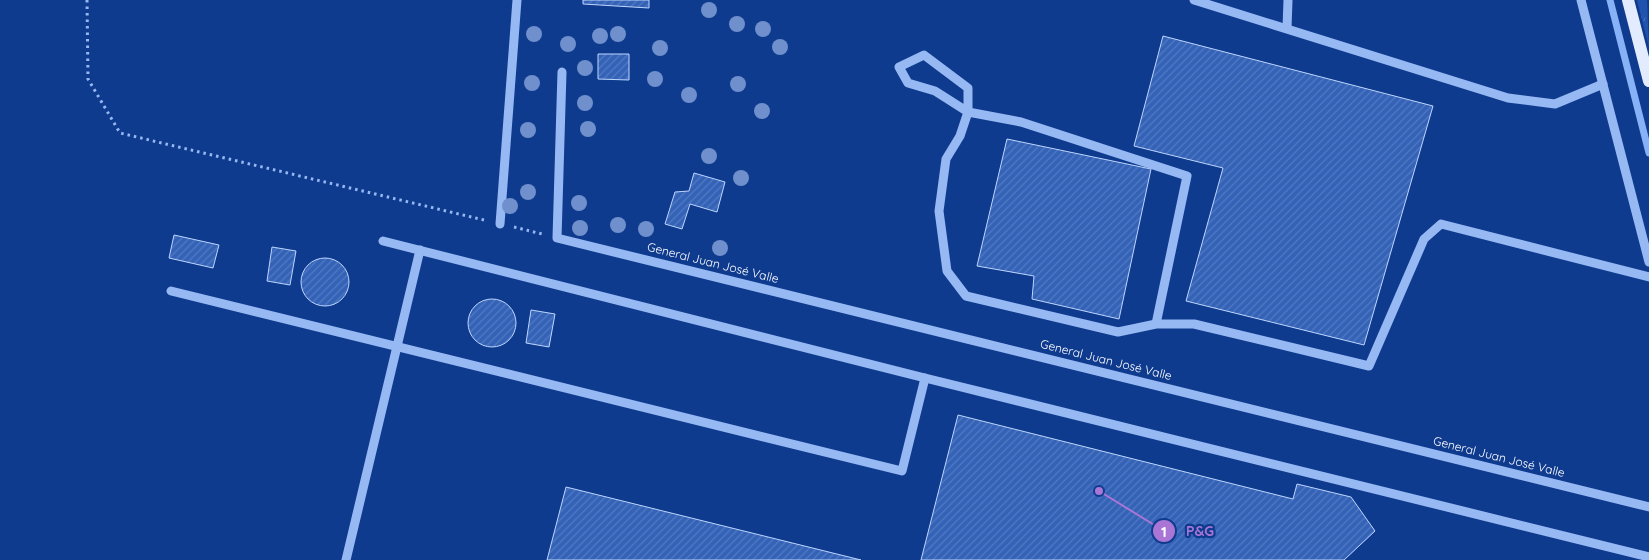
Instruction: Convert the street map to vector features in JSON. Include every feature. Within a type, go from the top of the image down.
[{"type":"main road","points":[[1628,0],[1649,81]]},
{"type":"street","points":[[500,224],[517,0]]},
{"type":"street","points":[[1194,0],[1508,98],[1555,104],[1603,84]]},
{"type":"street","points":[[1287,28],[1288,0]]},
{"type":"street","points":[[1582,0],[1649,262]]},
{"type":"street","points":[[1156,324],[1187,176],[1020,122],[968,112],[935,91],[908,83],[899,67],[924,55],[968,88],[968,112],[960,136],[946,159],[939,211],[947,271],[966,296],[1118,332],[1156,324],[1194,324],[1369,366],[1424,239],[1441,224],[1649,277]]},
{"type":"street","points":[[557,238],[562,72]]},
{"type":"street","name":"General Juan José Valle","points":[[557,238],[1649,507]]},
{"type":"street","points":[[383,241],[925,378],[1649,557]]},
{"type":"street","points":[[346,560],[420,250]]},
{"type":"street","points":[[171,291],[902,471],[925,378]]},
{"type":"path","points":[[87,0],[88,79],[120,133],[557,238]]},
{"type":"green space","points":[[1637,0],[1647,0],[1649,47]]},
{"type":"building","points":[[583,0],[649,0],[649,8],[583,4]]},
{"type":"building","points":[[1163,36],[1433,106],[1364,345],[1186,301],[1223,168],[1134,146]]},
{"type":"building","points":[[598,54],[629,54],[629,80],[598,79]]},
{"type":"building","points":[[1007,139],[1151,169],[1119,319],[1032,299],[1034,276],[977,266]]},
{"type":"building","points":[[694,173],[725,182],[717,212],[690,204],[682,229],[665,224],[675,192],[689,191]]},
{"type":"building","points":[[174,235],[219,245],[213,268],[169,258]]},
{"type":"building","points":[[272,247],[296,251],[290,285],[267,281]]},
{"type":"building","points":[[320,258],[330,258],[342,265],[349,277],[349,287],[342,299],[330,306],[320,306],[312,302],[305,295],[301,287],[301,277],[305,269],[312,262]]},
{"type":"building","points":[[487,299],[497,299],[509,306],[516,318],[516,328],[509,340],[497,347],[487,347],[479,343],[472,336],[468,328],[468,318],[472,310],[479,303]]},
{"type":"building","points":[[531,310],[555,314],[549,347],[526,343]]},
{"type":"building","points":[[958,415],[1293,499],[1297,484],[1351,497],[1375,531],[1344,560],[921,560]]},
{"type":"building","points":[[566,487],[861,560],[547,560]]},
{"type":"waterway","points":[[1610,0],[1649,153]]},
{"type":"place","name":"P&G","points":[[1099,491]]}]
